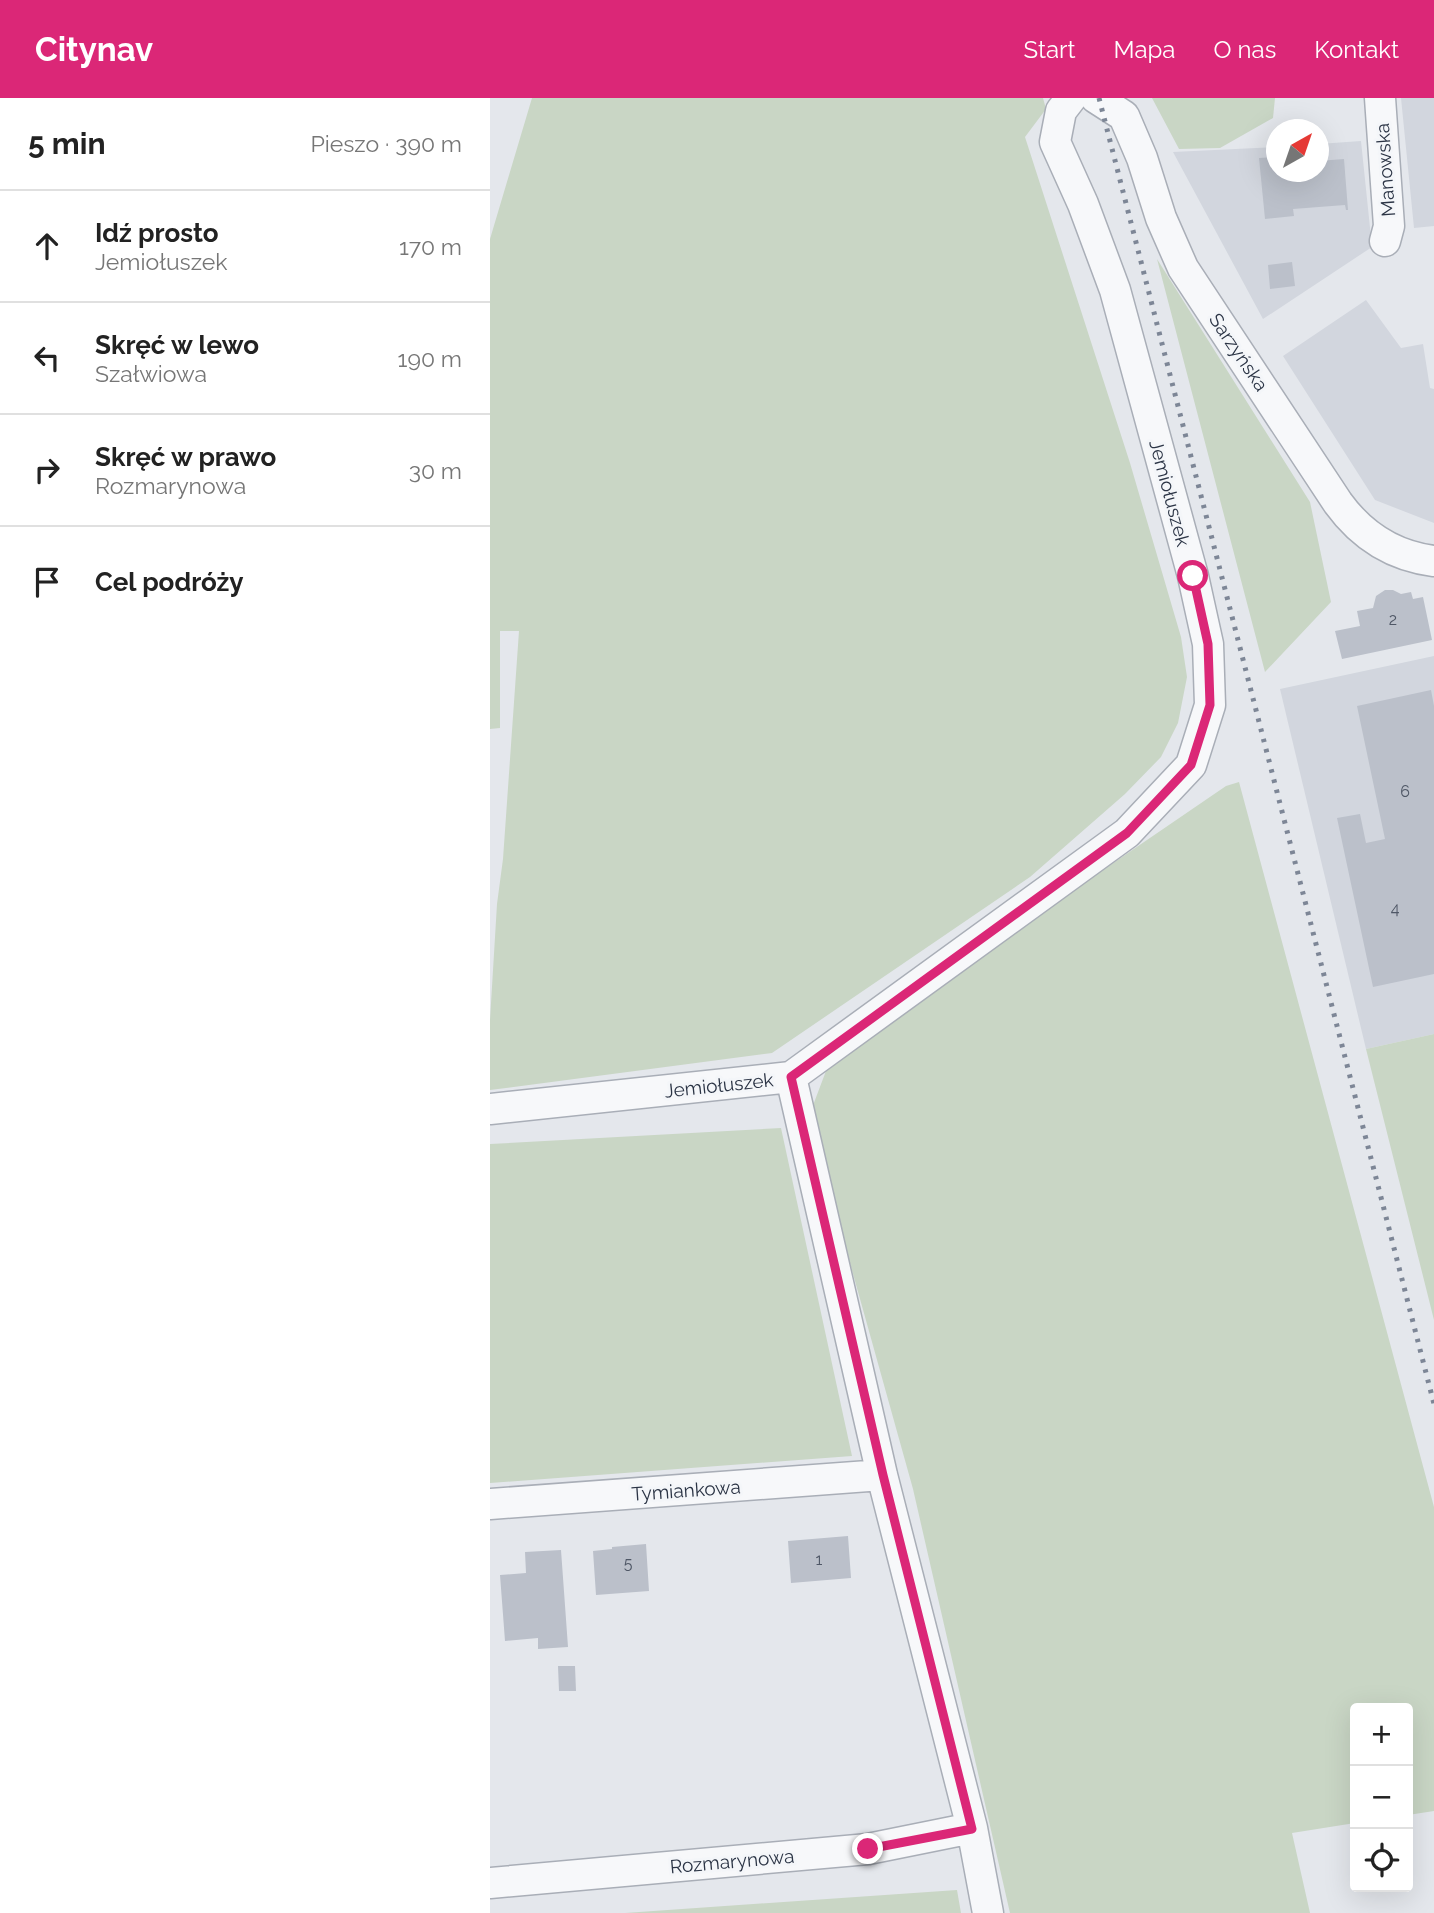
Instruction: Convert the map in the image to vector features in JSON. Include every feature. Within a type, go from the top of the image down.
[{"type":"street","name":"Jemiołuszek","points":[[490,1109],[791,1077],[1127,833],[1191,765],[1210,705],[1208,644],[1193,576],[1115,290],[1083,204],[1055,142],[1061,111],[1072,98]]},
{"type":"street","name":"Sarzyńska","points":[[1096,98],[1124,117],[1142,158],[1161,218],[1183,268],[1338,503],[1362,531],[1378,543],[1410,557],[1434,561]]},
{"type":"street","name":"Manowska","points":[[1380,98],[1389,226],[1385,242]]},
{"type":"street","points":[[791,1077],[883,1475],[972,1829],[988,1913]]},
{"type":"street","name":"Tymiankowa","points":[[490,1504],[883,1475]]},
{"type":"street","name":"Rozmarynowa","points":[[490,1883],[868,1849],[972,1829]]},
{"type":"shaded area","points":[[1401,98],[1434,98],[1434,226],[1414,228]]},
{"type":"shaded area","points":[[1361,141],[1372,247],[1263,319],[1173,152],[1266,147],[1266,182],[1329,182],[1329,143]]},
{"type":"shaded area","points":[[1366,300],[1401,348],[1423,344],[1430,388],[1434,389],[1434,523],[1375,500],[1283,356]]},
{"type":"shaded area","points":[[1434,656],[1434,1034],[1366,1049],[1280,689]]},
{"type":"green space","points":[[532,98],[1043,98],[1046,109],[1025,137],[1130,463],[1181,637],[1187,677],[1178,723],[1161,757],[1125,794],[1030,877],[772,1053],[490,1090],[490,1020],[497,904],[503,859],[519,631],[500,631],[500,728],[490,729],[490,239]]},
{"type":"green space","points":[[1152,98],[1275,98],[1273,118],[1266,119],[1266,122],[1220,148],[1179,149]]},
{"type":"green space","points":[[1157,259],[1310,502],[1331,602],[1265,672]]},
{"type":"green space","points":[[1239,782],[1434,1507],[1434,1811],[1413,1814],[1413,1703],[1350,1703],[1350,1824],[1292,1833],[1310,1913],[1010,1913],[913,1489],[809,1116],[832,1055],[1226,786]]},
{"type":"green space","points":[[1434,1034],[1434,1320],[1366,1049]]},
{"type":"green space","points":[[781,1128],[852,1456],[490,1483],[490,1144]]},
{"type":"green space","points":[[957,1890],[961,1913],[625,1913]]},
{"type":"building","points":[[1259,158],[1266,158],[1266,182],[1329,182],[1329,160],[1344,159],[1348,210],[1345,205],[1293,209],[1294,216],[1265,219]]},
{"type":"building","points":[[1292,262],[1295,286],[1270,289],[1268,265]]},
{"type":"building","points":[[1385,590],[1401,594],[1411,592],[1413,599],[1423,597],[1432,640],[1342,659],[1335,631],[1360,626],[1357,611],[1373,608],[1376,596]]},
{"type":"building","points":[[1431,690],[1434,706],[1434,974],[1373,987],[1337,818],[1360,814],[1366,843],[1385,839],[1357,706]]},
{"type":"building","points":[[848,1536],[851,1578],[791,1583],[788,1541]]},
{"type":"building","points":[[646,1544],[649,1591],[596,1595],[593,1551]]},
{"type":"building","points":[[561,1550],[568,1647],[538,1649],[538,1638],[505,1641],[500,1575],[526,1573],[525,1552]]},
{"type":"building","points":[[558,1666],[575,1666],[576,1691],[559,1691]]},
{"type":"railway","points":[[1099,98],[1434,1404]]},
{"type":"route","points":[[868,1849],[972,1829],[883,1475],[791,1077],[1127,833],[1191,765],[1210,705],[1208,644],[1193,576]]}]
